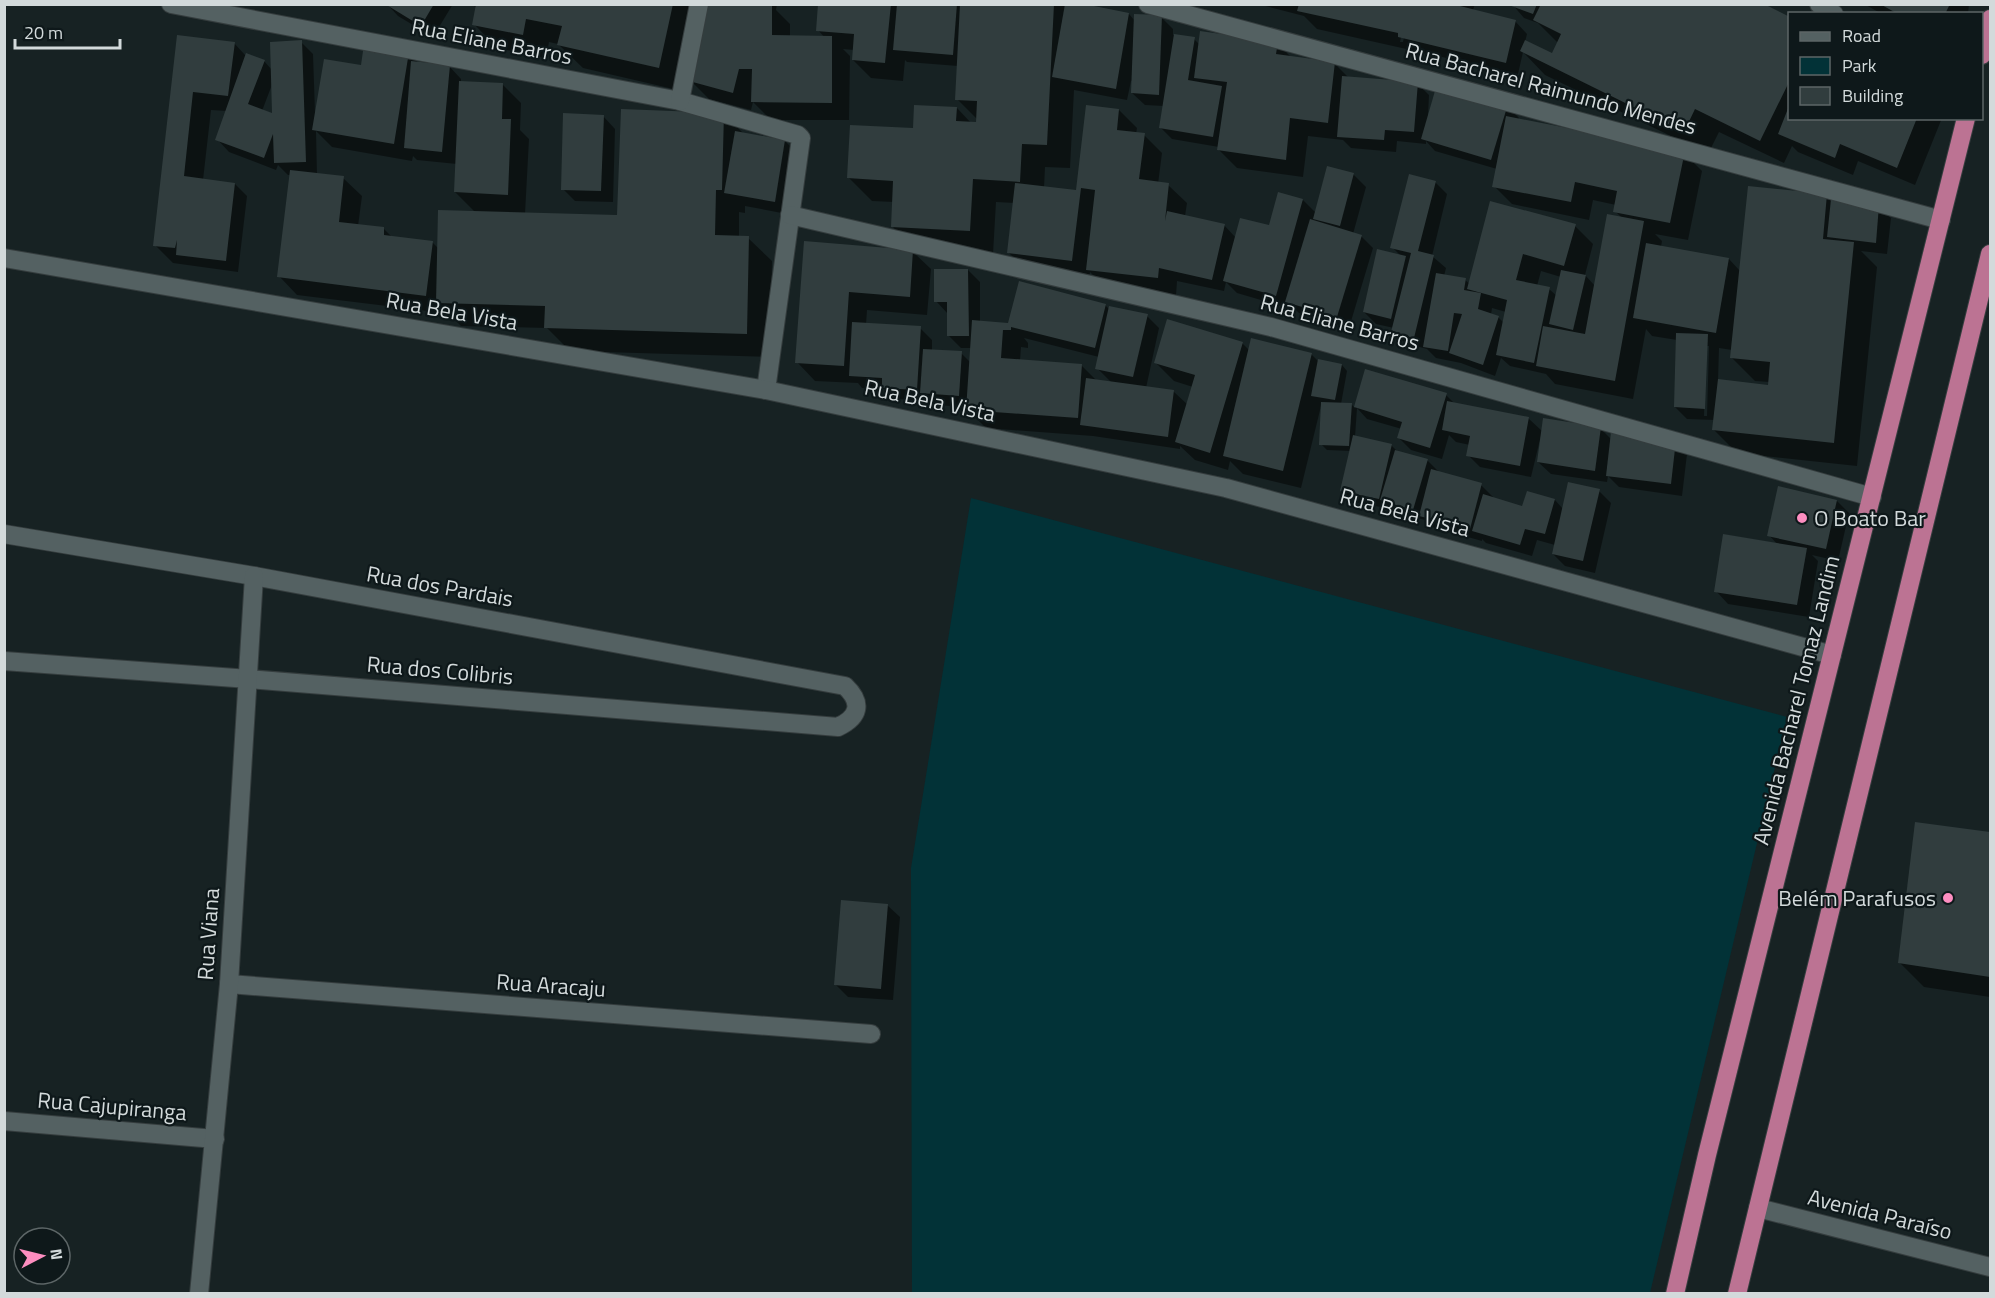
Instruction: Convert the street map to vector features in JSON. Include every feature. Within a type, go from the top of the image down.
[{"type":"highway","points":[[1983,50],[1990,19]]},
{"type":"highway","name":"Avenida Bacharel Tomaz Landim","points":[[1675,1293],[1707,1155],[1966,120]]},
{"type":"highway","points":[[1737,1293],[1990,254]]},
{"type":"street","name":"Rua Eliane Barros","points":[[171,4],[680,101],[798,135],[801,138],[790,215],[1271,327],[1872,497]]},
{"type":"street","points":[[680,101],[699,4]]},
{"type":"street","name":"Rua Bacharel Raimundo Mendes","points":[[1148,4],[1941,220]]},
{"type":"street","points":[[766,390],[790,215]]},
{"type":"street","name":"Rua Bela Vista","points":[[4,258],[766,390],[1226,488],[1832,655]]},
{"type":"street","name":"Rua dos Pardais","points":[[4,534],[254,576],[845,686],[854,693],[857,704]]},
{"type":"street","name":"Rua Viana","points":[[199,1293],[229,984],[254,576]]},
{"type":"street","name":"Rua dos Colibris","points":[[4,661],[838,727],[849,722],[856,712],[857,704]]},
{"type":"street","name":"Rua Aracaju","points":[[229,984],[871,1034]]},
{"type":"street","name":"Rua Cajupiranga","points":[[4,1121],[215,1139]]},
{"type":"street","name":"Avenida Paraíso","points":[[1758,1208],[1990,1267]]},
{"type":"green space","points":[[971,498],[1787,717],[1650,1293],[912,1293],[911,868]]},
{"type":"building","points":[[385,4],[434,4],[421,26]]},
{"type":"building","points":[[476,4],[673,4],[659,68],[557,45],[562,26],[526,19],[523,35],[472,25]]},
{"type":"building","points":[[708,4],[772,4],[772,35],[832,36],[832,103],[751,102],[752,69],[739,69],[733,93],[689,81]]},
{"type":"building","points":[[818,4],[891,4],[885,63],[852,60],[854,34],[816,31]]},
{"type":"building","points":[[897,4],[957,4],[953,55],[893,50]]},
{"type":"building","points":[[960,4],[1054,4],[1047,145],[1022,144],[1020,182],[973,179],[970,231],[891,227],[893,181],[847,178],[850,125],[913,128],[914,105],[957,107],[956,121],[976,122],[977,101],[955,100]]},
{"type":"building","points":[[1065,4],[1084,4],[1129,13],[1116,89],[1052,77]]},
{"type":"building","points":[[1299,4],[1452,4],[1516,20],[1506,63],[1398,37],[1398,33],[1297,11]]},
{"type":"building","points":[[1506,4],[1537,4],[1533,14]]},
{"type":"building","points":[[1541,4],[1764,4],[1788,16],[1788,84],[1760,141],[1695,109],[1684,132],[1520,51],[1525,40],[1552,53],[1561,34],[1533,20]]},
{"type":"building","points":[[1880,4],[1950,4],[1946,12],[1894,12]]},
{"type":"building","points":[[1134,14],[1162,15],[1159,95],[1131,93]]},
{"type":"building","points":[[1200,31],[1278,42],[1276,54],[1335,62],[1328,123],[1290,118],[1286,160],[1217,150],[1227,82],[1194,78]]},
{"type":"building","points":[[1174,34],[1195,37],[1188,80],[1222,86],[1213,137],[1159,128]]},
{"type":"building","points":[[177,35],[235,42],[228,96],[193,92],[184,176],[235,183],[226,261],[176,255],[177,240],[175,248],[153,246]]},
{"type":"building","points":[[302,40],[306,162],[274,163],[273,134],[264,158],[215,140],[246,53],[265,60],[248,104],[272,113],[270,42]]},
{"type":"building","points":[[364,44],[409,52],[394,144],[312,130],[324,59],[361,65]]},
{"type":"building","points":[[411,61],[450,65],[442,152],[404,148]]},
{"type":"building","points":[[1342,76],[1418,82],[1414,132],[1385,130],[1384,140],[1337,137]]},
{"type":"building","points":[[459,81],[503,83],[502,119],[511,119],[508,195],[454,192]]},
{"type":"building","points":[[1437,84],[1508,104],[1491,160],[1421,139]]},
{"type":"building","points":[[1086,105],[1119,109],[1117,130],[1145,133],[1139,179],[1169,183],[1165,221],[1167,211],[1225,224],[1212,280],[1159,268],[1158,278],[1086,270],[1095,190],[1081,188],[1072,261],[1007,253],[1015,183],[1076,190]]},
{"type":"building","points":[[621,109],[724,113],[722,190],[716,190],[715,235],[749,236],[747,334],[544,328],[545,306],[436,303],[438,210],[617,215]]},
{"type":"building","points":[[1788,109],[1788,120],[1916,120],[1897,168],[1840,144],[1835,158],[1778,134]]},
{"type":"building","points":[[563,113],[604,115],[601,191],[561,190]]},
{"type":"building","points":[[1506,116],[1685,151],[1670,223],[1613,212],[1617,191],[1575,182],[1571,202],[1492,187]]},
{"type":"building","points":[[735,131],[785,140],[775,202],[724,193]]},
{"type":"building","points":[[1327,166],[1354,173],[1340,226],[1313,219]]},
{"type":"building","points":[[290,170],[344,176],[339,222],[384,227],[384,235],[433,241],[426,296],[277,277]]},
{"type":"building","points":[[1409,174],[1436,181],[1418,251],[1434,255],[1414,338],[1391,332],[1411,253],[1390,248]]},
{"type":"building","points":[[1748,186],[1827,194],[1823,239],[1854,242],[1834,443],[1712,430],[1718,379],[1768,385],[1770,362],[1730,358]]},
{"type":"building","points":[[1278,192],[1303,199],[1276,296],[1223,281],[1240,218],[1269,225]]},
{"type":"building","points":[[1831,199],[1879,205],[1876,243],[1827,237]]},
{"type":"building","points":[[1490,201],[1576,224],[1564,266],[1523,254],[1516,280],[1550,287],[1534,363],[1496,355],[1507,300],[1467,289]]},
{"type":"building","points":[[1607,214],[1644,221],[1615,381],[1536,366],[1543,326],[1585,334]]},
{"type":"building","points":[[1310,219],[1362,235],[1337,317],[1285,302]]},
{"type":"building","points":[[804,241],[913,250],[910,297],[849,292],[844,366],[795,363]]},
{"type":"building","points":[[1646,243],[1729,258],[1716,333],[1633,318]]},
{"type":"building","points":[[1377,249],[1406,256],[1391,319],[1363,312]]},
{"type":"building","points":[[934,269],[968,269],[969,336],[947,336],[947,302],[934,302]]},
{"type":"building","points":[[1561,270],[1586,275],[1573,330],[1549,324]]},
{"type":"building","points":[[1436,273],[1466,278],[1464,290],[1481,293],[1478,309],[1499,316],[1483,365],[1449,353],[1462,314],[1454,313],[1448,351],[1423,347]]},
{"type":"building","points":[[1019,281],[1106,304],[1095,348],[1011,327],[1011,330],[1003,330],[1001,358],[1082,364],[1078,418],[966,410],[972,320],[1008,323]]},
{"type":"building","points":[[1109,306],[1148,314],[1133,377],[1095,369]]},
{"type":"building","points":[[1167,319],[1243,342],[1210,453],[1175,442],[1195,375],[1154,363]]},
{"type":"building","points":[[852,322],[921,326],[917,390],[882,388],[882,378],[849,376]]},
{"type":"building","points":[[1676,333],[1708,334],[1705,409],[1674,407]]},
{"type":"building","points":[[1251,338],[1312,353],[1283,471],[1223,456]]},
{"type":"building","points":[[923,349],[962,351],[959,396],[920,393]]},
{"type":"building","points":[[1318,359],[1342,364],[1335,400],[1311,396]]},
{"type":"building","points":[[1365,369],[1447,393],[1430,448],[1397,438],[1402,422],[1354,407]]},
{"type":"building","points":[[1086,378],[1174,390],[1168,437],[1080,425]]},
{"type":"building","points":[[1447,401],[1529,417],[1520,466],[1466,456],[1470,436],[1442,430]]},
{"type":"building","points":[[1321,402],[1352,403],[1349,446],[1319,445]]},
{"type":"building","points":[[1543,418],[1601,427],[1595,471],[1537,462]]},
{"type":"building","points":[[1611,432],[1676,440],[1671,484],[1606,476]]},
{"type":"building","points":[[1353,435],[1392,444],[1379,499],[1340,491]]},
{"type":"building","points":[[1395,450],[1428,459],[1413,510],[1380,500]]},
{"type":"building","points":[[1431,469],[1482,483],[1470,529],[1419,516]]},
{"type":"building","points":[[1568,482],[1600,489],[1583,561],[1552,554]]},
{"type":"building","name":"O Boato Bar","points":[[1778,486],[1837,500],[1826,549],[1767,536]]},
{"type":"building","points":[[1527,491],[1555,499],[1545,534],[1525,529],[1520,545],[1472,531],[1483,494],[1522,506]]},
{"type":"building","points":[[1723,534],[1807,548],[1797,605],[1714,592]]},
{"type":"building","name":"Belém Parafusos","points":[[1915,822],[1990,832],[1990,977],[1898,963]]},
{"type":"building","points":[[841,900],[888,904],[881,989],[834,985]]},
{"type":"place","name":"O Boato Bar","points":[[1802,518]]},
{"type":"place","name":"Belém Parafusos","points":[[1948,898]]}]
